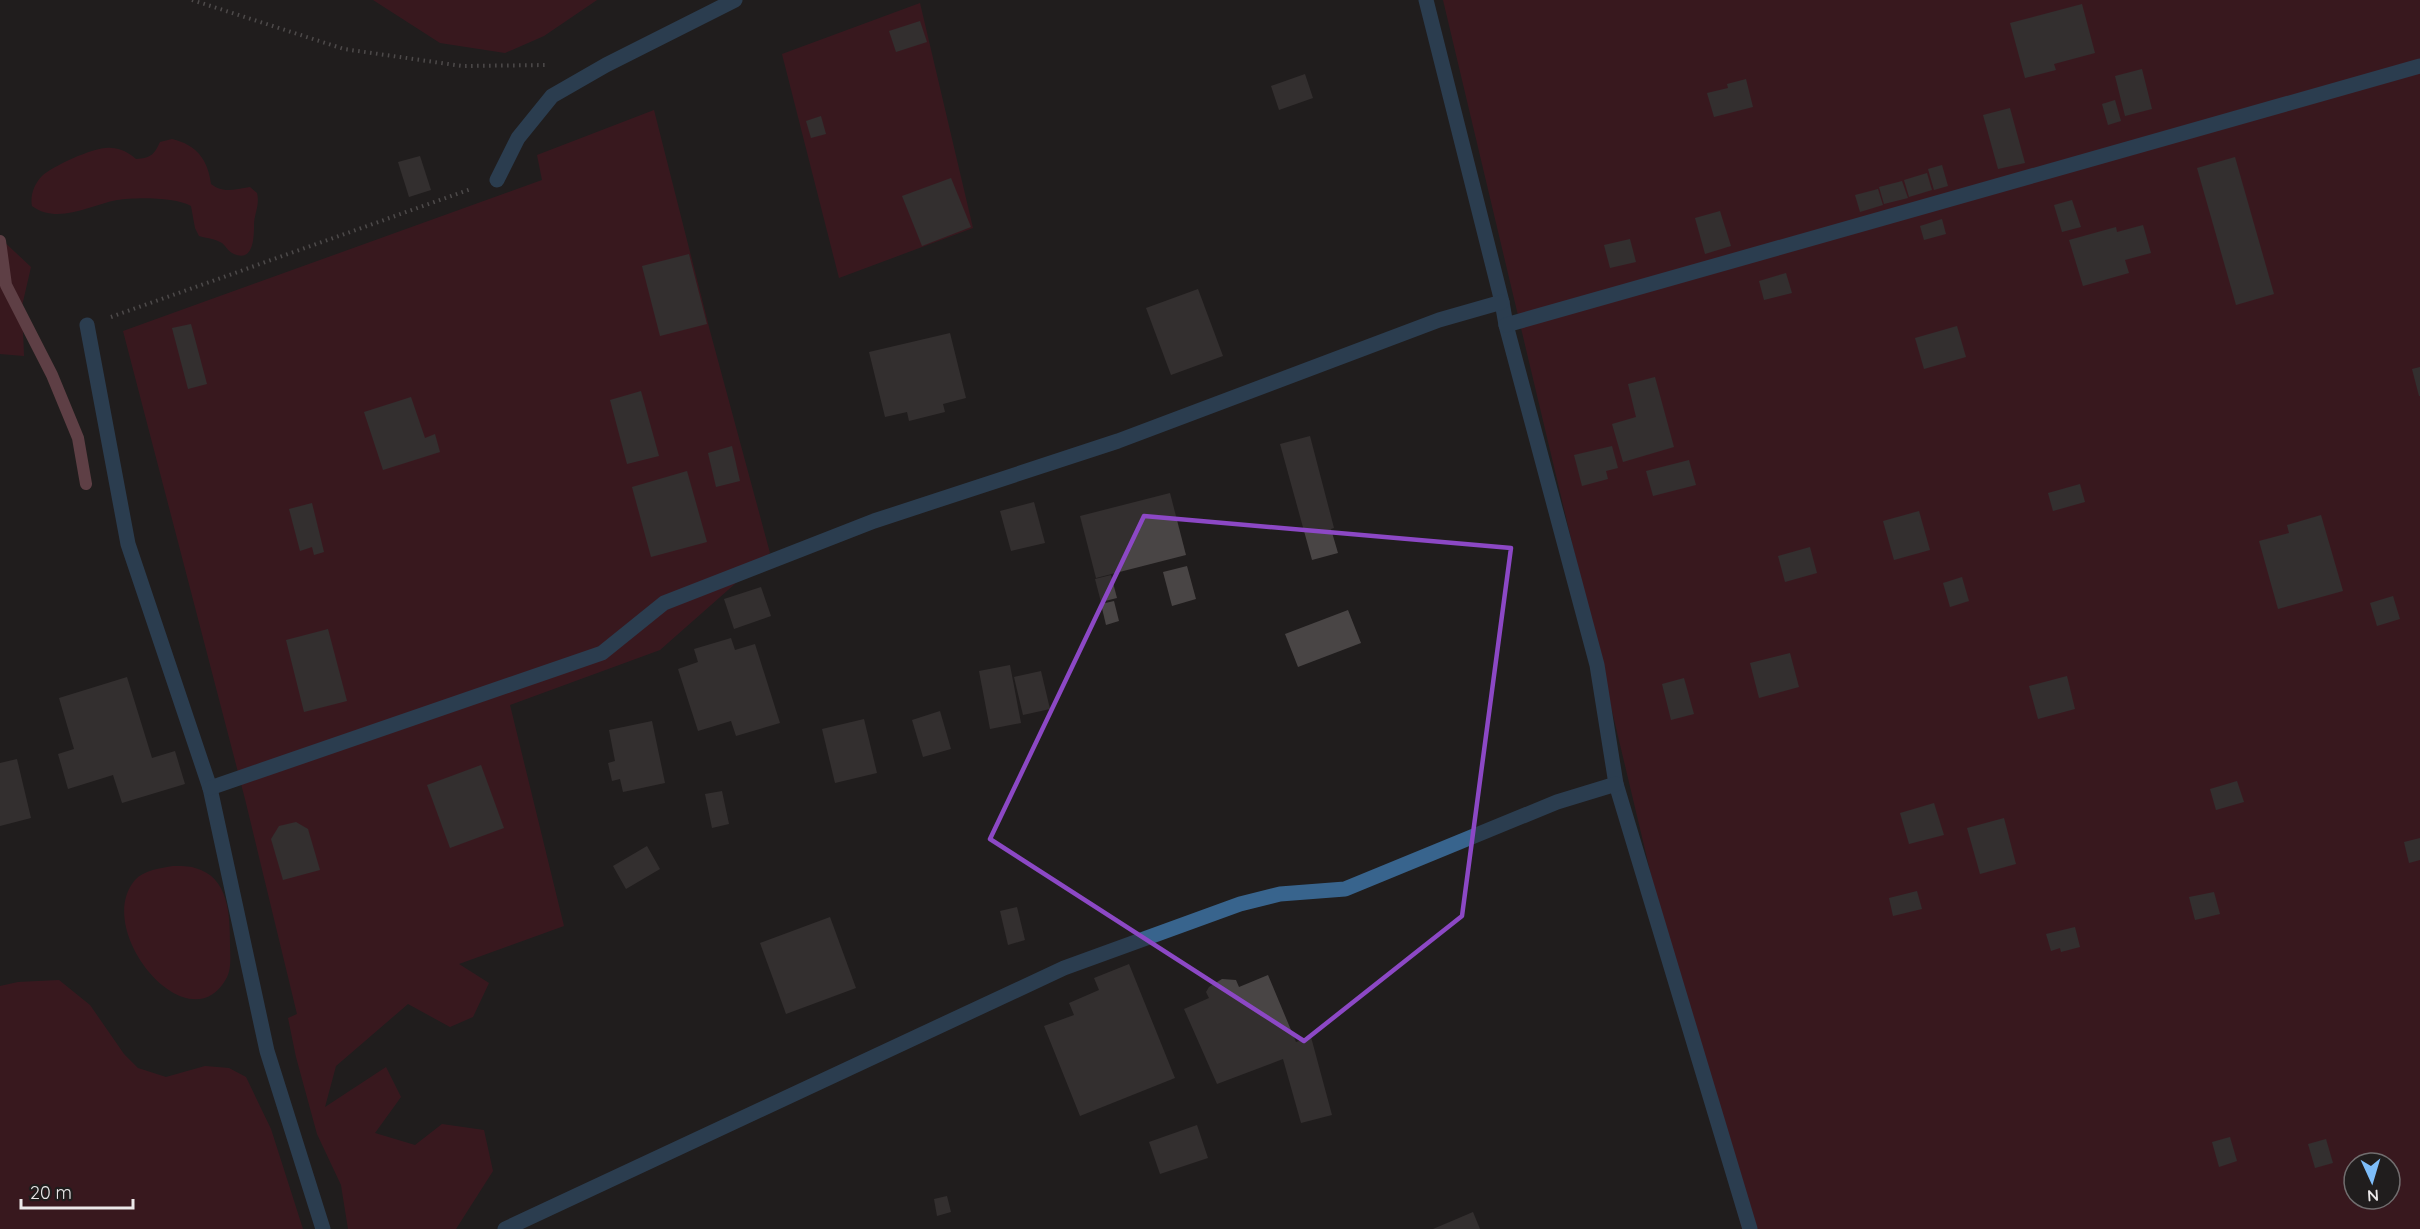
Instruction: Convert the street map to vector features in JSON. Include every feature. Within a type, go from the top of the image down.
[{"type":"lane","points":[[497,180],[518,138],[552,96],[606,65],[735,0]]},
{"type":"lane","points":[[1426,0],[1503,302],[1506,325],[1597,665],[1616,784],[1750,1229]]},
{"type":"lane","points":[[1506,325],[2420,66]]},
{"type":"lane","points":[[210,788],[602,653],[664,603],[874,521],[1118,441],[1439,320],[1503,302]]},
{"type":"lane","points":[[87,325],[128,544],[210,788],[267,1051],[323,1229]]},
{"type":"lane","points":[[505,1229],[1064,968],[1240,904],[1280,894],[1345,889],[1557,802],[1616,784]]},
{"type":"path","points":[[192,0],[345,49],[462,66],[550,65]]},
{"type":"path","points":[[87,325],[497,180]]},
{"type":"highlighted area","points":[[1144,516],[1511,548],[1462,916],[1304,1041],[990,839]]},
{"type":"shaded area","points":[[373,0],[597,0],[544,36],[505,53],[440,43]]},
{"type":"shaded area","points":[[1443,0],[2420,0],[2420,1229],[1742,1229],[1681,1001]]},
{"type":"shaded area","points":[[920,3],[973,228],[839,278],[782,54]]},
{"type":"shaded area","points":[[654,110],[710,331],[770,553],[660,650],[510,705],[564,926],[459,964],[489,983],[473,1017],[450,1027],[408,1004],[336,1066],[325,1107],[386,1067],[401,1097],[375,1133],[415,1145],[442,1124],[484,1130],[493,1171],[456,1229],[348,1229],[341,1185],[317,1134],[296,1057],[288,1018],[297,1014],[245,799],[123,331],[542,180],[537,155]]},
{"type":"shaded area","points":[[172,139],[188,145],[200,155],[207,168],[211,184],[220,189],[230,190],[250,187],[257,193],[254,237],[248,253],[239,256],[229,251],[220,242],[199,236],[195,228],[191,206],[176,201],[155,198],[125,199],[63,214],[52,214],[32,206],[32,194],[39,179],[65,162],[104,148],[121,150],[136,159],[145,158],[154,153],[160,142]]},
{"type":"shaded area","points":[[0,238],[31,267],[22,306],[24,356],[0,354]]},
{"type":"shaded area","points":[[173,866],[193,867],[206,873],[215,880],[225,898],[229,921],[230,966],[226,979],[209,996],[190,999],[169,990],[150,973],[135,951],[126,926],[125,901],[135,880],[148,872]]},
{"type":"shaded area","points":[[59,980],[90,1005],[124,1054],[138,1068],[166,1077],[205,1066],[229,1068],[246,1077],[271,1129],[303,1229],[0,1229],[0,986],[18,982]]},
{"type":"building","points":[[2082,4],[2095,53],[2054,64],[2056,70],[2025,78],[2010,23]]},
{"type":"building","points":[[920,21],[927,42],[896,52],[889,31]]},
{"type":"building","points":[[2142,69],[2152,109],[2125,116],[2115,76]]},
{"type":"building","points":[[1305,74],[1313,98],[1279,110],[1271,86]]},
{"type":"building","points":[[1746,79],[1753,107],[1714,117],[1707,93],[1728,88],[1727,84]]},
{"type":"building","points":[[2115,100],[2121,121],[2108,125],[2102,104]]},
{"type":"building","points":[[2010,108],[2025,163],[1998,169],[1983,115]]},
{"type":"building","points":[[821,116],[826,134],[811,138],[806,121]]},
{"type":"building","points":[[420,156],[431,190],[409,197],[398,162]]},
{"type":"building","points":[[2235,157],[2274,294],[2236,305],[2197,168]]},
{"type":"building","points":[[1942,165],[1948,186],[1934,190],[1928,169]]},
{"type":"building","points":[[1927,173],[1932,190],[1909,197],[1904,180]]},
{"type":"building","points":[[951,178],[971,227],[922,246],[902,196]]},
{"type":"building","points":[[1902,181],[1908,198],[1884,204],[1879,187]]},
{"type":"building","points":[[1878,189],[1883,205],[1860,212],[1855,195]]},
{"type":"building","points":[[2072,200],[2081,227],[2062,232],[2054,205]]},
{"type":"building","points":[[1720,211],[1731,246],[1705,254],[1695,218]]},
{"type":"building","points":[[1942,219],[1946,234],[1924,240],[1920,226]]},
{"type":"building","points":[[2143,225],[2151,253],[2125,260],[2129,273],[2083,286],[2069,240],[2116,227],[2117,232]]},
{"type":"building","points":[[1630,239],[1636,262],[1610,268],[1604,245]]},
{"type":"building","points":[[689,254],[707,324],[660,336],[642,266]]},
{"type":"building","points":[[1786,273],[1792,293],[1764,300],[1759,281]]},
{"type":"building","points":[[1198,289],[1223,356],[1171,375],[1146,308]]},
{"type":"building","points":[[191,324],[207,384],[188,389],[172,328]]},
{"type":"building","points":[[1957,326],[1966,357],[1924,369],[1915,338]]},
{"type":"building","points":[[950,333],[966,398],[943,404],[945,412],[909,421],[907,412],[885,417],[869,352]]},
{"type":"building","points":[[2420,367],[2420,396],[2419,396],[2412,369]]},
{"type":"building","points":[[1655,377],[1674,447],[1623,462],[1612,424],[1636,417],[1628,384]]},
{"type":"building","points":[[641,391],[659,456],[627,464],[610,400]]},
{"type":"building","points":[[411,397],[425,438],[435,434],[440,452],[383,470],[364,412]]},
{"type":"building","points":[[1310,436],[1334,528],[1331,529],[1338,553],[1312,560],[1280,444]]},
{"type":"building","points":[[732,446],[740,481],[716,487],[708,453]]},
{"type":"building","points":[[1612,446],[1618,468],[1606,471],[1608,479],[1582,486],[1574,455]]},
{"type":"building","points":[[1689,460],[1696,485],[1653,496],[1646,471]]},
{"type":"building","points":[[687,471],[707,542],[651,557],[632,487]]},
{"type":"building","points":[[2080,484],[2085,502],[2053,511],[2048,493]]},
{"type":"building","points":[[1170,493],[1186,555],[1096,578],[1080,516]]},
{"type":"building","points":[[1034,502],[1045,543],[1011,551],[1000,511]]},
{"type":"building","points":[[312,503],[324,552],[314,555],[312,547],[300,551],[289,509]]},
{"type":"building","points":[[1919,511],[1930,550],[1894,560],[1883,521]]},
{"type":"building","points":[[2321,515],[2343,591],[2278,609],[2259,541],[2289,533],[2287,525]]},
{"type":"building","points":[[1810,547],[1817,573],[1785,582],[1778,556]]},
{"type":"building","points":[[1187,566],[1196,599],[1172,606],[1163,572]]},
{"type":"building","points":[[1111,575],[1117,598],[1101,602],[1095,579]]},
{"type":"building","points":[[1962,577],[1969,601],[1950,607],[1943,583]]},
{"type":"building","points":[[761,587],[771,616],[734,629],[724,599]]},
{"type":"building","points":[[2393,596],[2400,619],[2377,626],[2370,603]]},
{"type":"building","points":[[1114,601],[1119,621],[1106,625],[1101,604]]},
{"type":"building","points":[[1348,610],[1361,643],[1298,667],[1285,634]]},
{"type":"building","points":[[328,629],[347,701],[304,712],[286,640]]},
{"type":"building","points":[[731,638],[735,650],[755,644],[780,723],[736,736],[731,721],[698,731],[678,669],[698,662],[694,649]]},
{"type":"building","points":[[1790,653],[1799,687],[1759,698],[1750,663]]},
{"type":"building","points":[[1010,665],[1021,723],[990,729],[979,671]]},
{"type":"building","points":[[1041,671],[1050,709],[1023,715],[1014,677]]},
{"type":"building","points":[[2067,676],[2075,709],[2038,719],[2029,686]]},
{"type":"building","points":[[127,677],[152,758],[175,751],[185,784],[122,803],[113,775],[68,789],[58,754],[74,749],[59,698]]},
{"type":"building","points":[[1684,678],[1694,714],[1671,720],[1662,684]]},
{"type":"building","points":[[940,711],[951,749],[923,757],[912,720]]},
{"type":"building","points":[[864,719],[877,773],[835,783],[822,729]]},
{"type":"building","points":[[652,721],[665,783],[623,792],[620,779],[612,781],[608,763],[615,761],[609,730]]},
{"type":"building","points":[[17,759],[31,818],[0,826],[0,763]]},
{"type":"building","points":[[481,765],[504,828],[450,848],[427,785]]},
{"type":"building","points":[[2237,781],[2244,802],[2216,810],[2210,789]]},
{"type":"building","points":[[722,791],[729,824],[712,828],[705,794]]},
{"type":"building","points":[[1934,803],[1944,835],[1909,844],[1900,813]]},
{"type":"building","points":[[2004,818],[2016,864],[1980,874],[1967,828]]},
{"type":"building","points":[[296,822],[308,829],[320,870],[283,880],[271,839],[279,826]]},
{"type":"building","points":[[2420,838],[2420,860],[2409,863],[2404,842]]},
{"type":"building","points":[[647,846],[660,869],[626,889],[613,866]]},
{"type":"building","points":[[1917,891],[1922,909],[1893,916],[1889,898]]},
{"type":"building","points":[[2214,892],[2220,914],[2195,920],[2189,897]]},
{"type":"building","points":[[1017,907],[1025,940],[1008,945],[1000,911]]},
{"type":"building","points":[[830,917],[856,988],[786,1014],[760,943]]},
{"type":"building","points":[[2075,927],[2080,947],[2061,952],[2060,948],[2051,951],[2046,934]]},
{"type":"building","points":[[1129,964],[1175,1078],[1080,1116],[1044,1026],[1074,1015],[1069,1003],[1099,990],[1094,978]]},
{"type":"building","points":[[1268,975],[1296,1042],[1311,1037],[1332,1115],[1301,1123],[1283,1059],[1217,1084],[1184,1009],[1209,998],[1206,992],[1209,987],[1222,979],[1236,980],[1239,987]]},
{"type":"building","points":[[1197,1125],[1208,1158],[1160,1174],[1149,1142]]},
{"type":"building","points":[[2230,1137],[2237,1161],[2219,1167],[2212,1142]]},
{"type":"building","points":[[2326,1139],[2333,1163],[2315,1168],[2308,1144]]},
{"type":"building","points":[[947,1196],[951,1212],[937,1216],[934,1199]]},
{"type":"building","points":[[1473,1212],[1480,1229],[1433,1229]]},
{"type":"waterway","points":[[0,241],[6,285],[52,375],[78,438],[86,484]]}]
